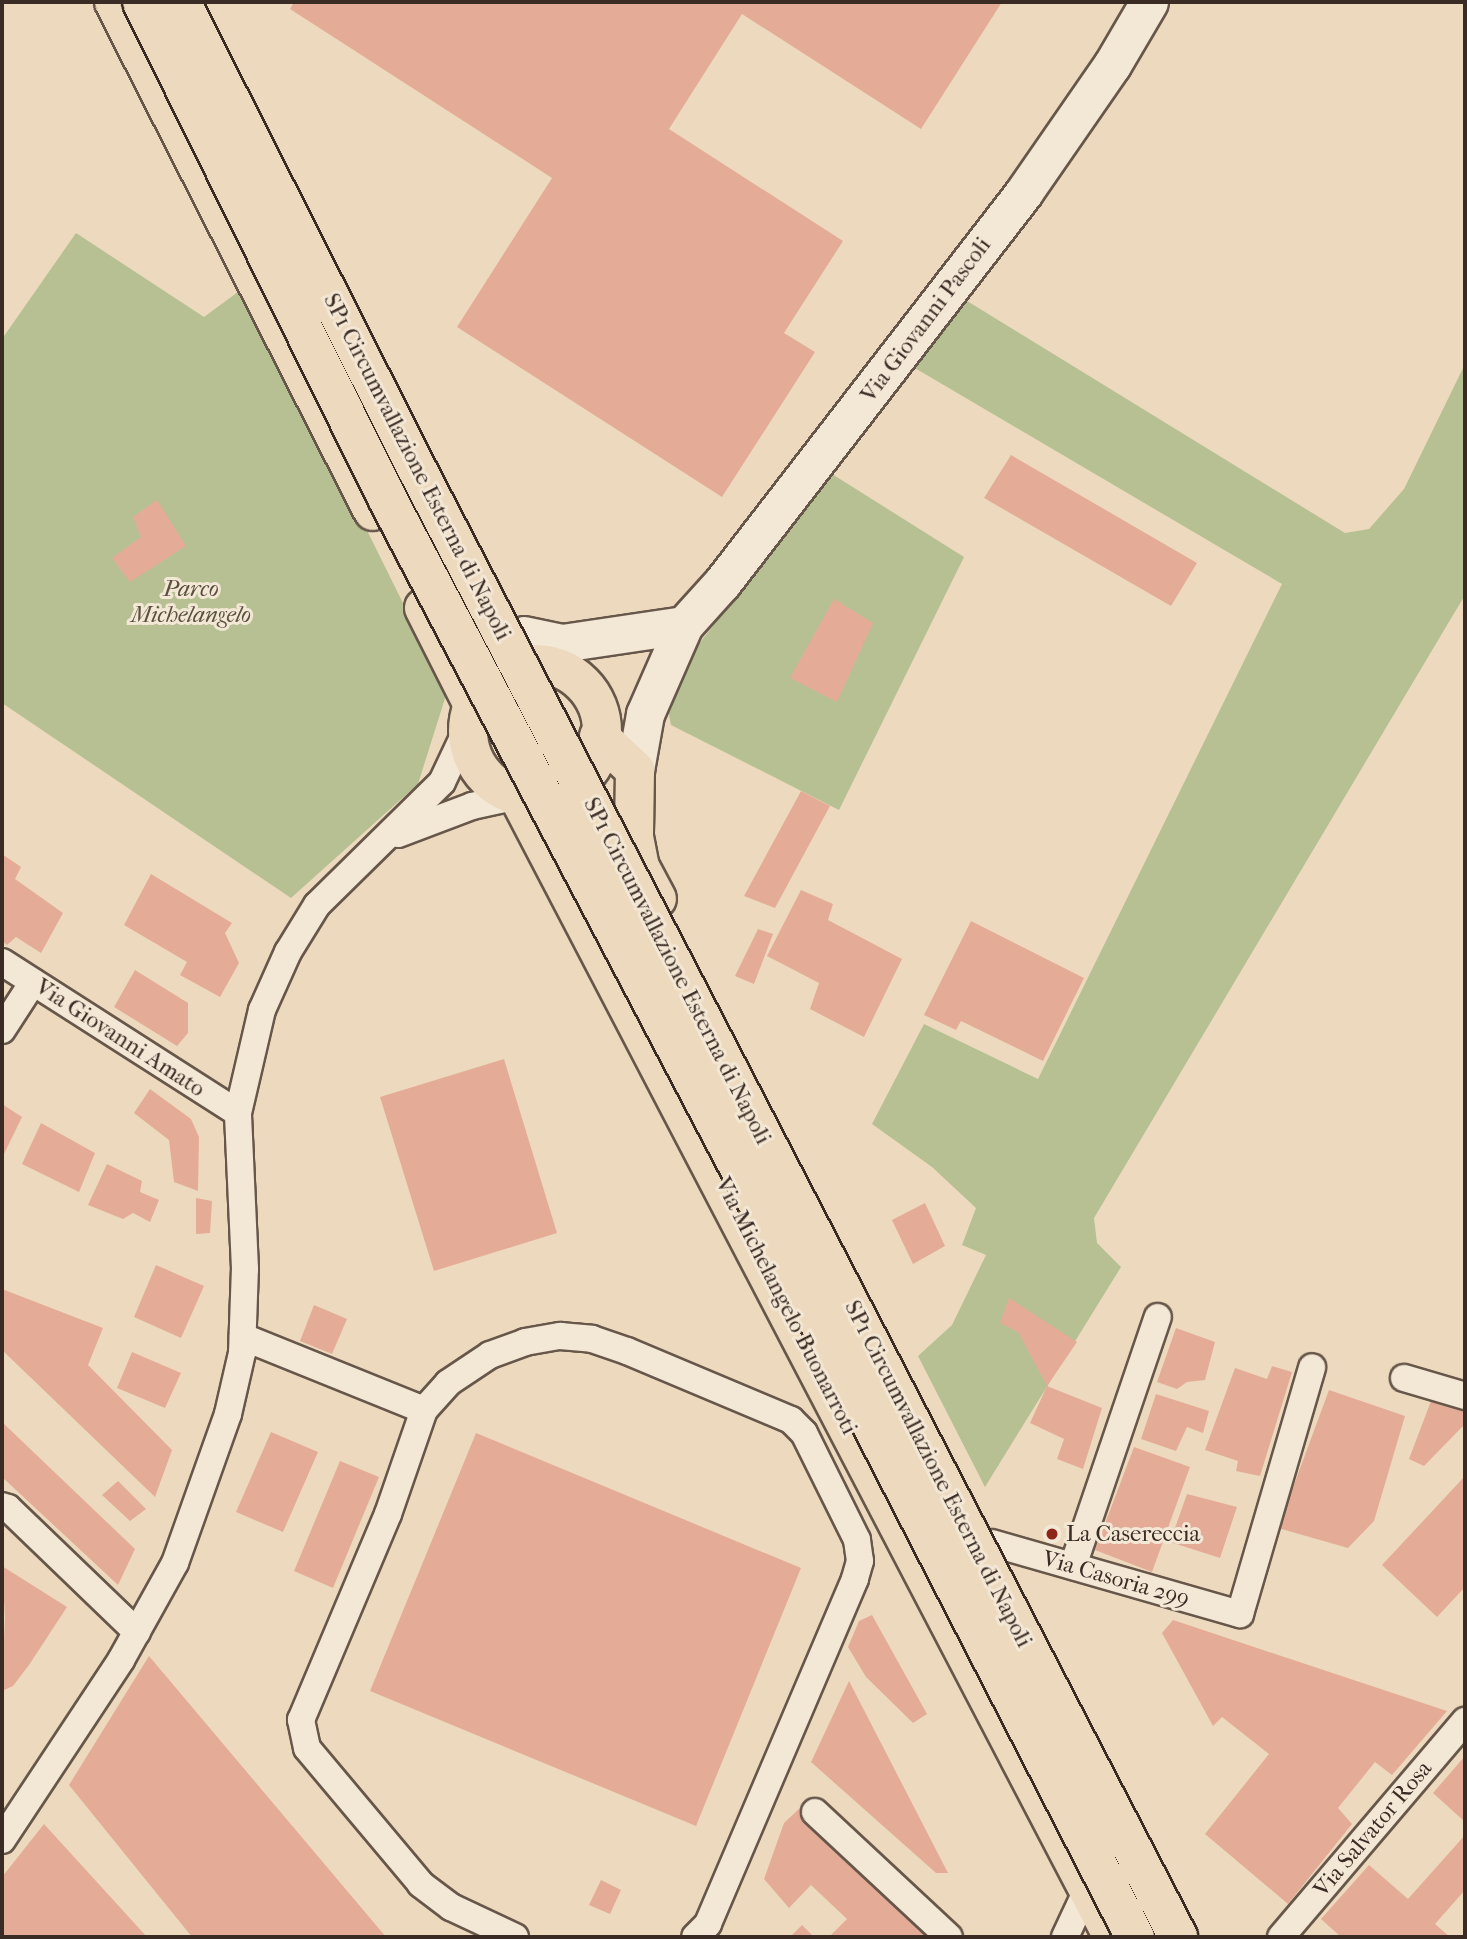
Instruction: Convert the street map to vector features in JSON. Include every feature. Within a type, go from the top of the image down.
[{"type":"main road","points":[[114,2],[471,716],[471,750],[481,771],[497,787],[518,796],[541,798],[564,792],[583,779],[596,760],[601,718],[595,700],[569,672],[538,655],[197,2]]},
{"type":"main road","name":"SP1 Circumvallazione Esterna di Napoli","points":[[142,2],[388,500],[756,1200],[1136,1937]]},
{"type":"main road","name":"SP1 Circumvallazione Esterna di Napoli","points":[[181,2],[426,488],[1178,1937]]},
{"type":"main road","points":[[471,716],[497,676],[538,655]]},
{"type":"main road","points":[[599,736],[635,770],[634,837],[640,866],[1198,1937]]},
{"type":"main road","name":"Via Michelangelo Buonarroti","points":[[518,796],[1113,1937]]},
{"type":"street","name":"Via Giovanni Pascoli","points":[[635,770],[645,714],[684,625],[773,519],[1024,192],[1112,65],[1149,2]]},
{"type":"street","points":[[538,655],[547,643],[592,640],[684,625]]},
{"type":"street","points":[[599,736],[645,714]]},
{"type":"street","points":[[2,1840],[25,1811],[137,1632],[175,1563],[228,1414],[243,1338],[245,1269],[239,1113],[261,1010],[288,951],[317,905],[390,837],[442,782],[471,716]]},
{"type":"street","points":[[390,837],[472,806],[518,796]]},
{"type":"street","name":"Via Giovanni Amato","points":[[2,962],[239,1113]]},
{"type":"street","points":[[2,1030],[33,982]]},
{"type":"street","points":[[1073,1566],[1158,1317]]},
{"type":"street","points":[[515,1937],[451,1907],[421,1884],[319,1764],[301,1731],[301,1720],[388,1514],[424,1410],[448,1383],[490,1355],[559,1336],[592,1339],[626,1351],[791,1420],[804,1433],[858,1540],[860,1561],[708,1924],[695,1937]]},
{"type":"street","points":[[243,1338],[424,1410]]},
{"type":"street","name":"Via Casoria 299","points":[[992,1544],[1240,1614],[1312,1367]]},
{"type":"street","points":[[1404,1378],[1465,1396]]},
{"type":"street","points":[[2,1506],[8,1508],[137,1632]]},
{"type":"street","name":"Via Salvator Rosa","points":[[1281,1937],[1465,1721]]},
{"type":"street","points":[[815,1812],[949,1937]]},
{"type":"street","points":[[1065,1937],[1088,1888]]},
{"type":"green space","name":"Parco Michelangelo","points":[[76,233],[204,317],[246,286],[447,692],[418,784],[291,898],[2,703],[2,339]]},
{"type":"green space","points":[[959,296],[1345,533],[1369,529],[1404,489],[1465,364],[1465,595],[1094,1218],[1097,1243],[1121,1267],[985,1487],[918,1356],[952,1325],[986,1255],[962,1245],[976,1208],[932,1167],[872,1124],[924,1024],[1038,1079],[1282,584],[908,364]]},
{"type":"green space","points":[[832,474],[964,557],[839,810],[671,725],[667,705],[687,659]]},
{"type":"building","points":[[294,2],[1002,2],[921,129],[742,14],[669,129],[843,241],[784,333],[815,352],[722,497],[457,327],[552,178],[290,9]]},
{"type":"building","points":[[1011,455],[1197,563],[1171,606],[984,498]]},
{"type":"building","points":[[157,500],[186,546],[130,582],[112,558],[141,537],[133,517]]},
{"type":"building","points":[[834,599],[873,623],[837,702],[790,678]]},
{"type":"building","points":[[801,791],[830,806],[775,908],[744,896]]},
{"type":"building","points":[[2,854],[21,867],[15,879],[63,913],[41,953],[16,937],[7,945],[2,941]]},
{"type":"building","points":[[151,874],[232,923],[225,933],[239,963],[220,997],[180,975],[187,962],[124,925]]},
{"type":"building","points":[[801,890],[833,904],[828,920],[902,959],[864,1037],[810,1009],[819,983],[767,956]]},
{"type":"building","points":[[971,921],[1084,978],[1043,1061],[961,1021],[956,1030],[924,1015]]},
{"type":"building","points":[[758,929],[773,934],[754,984],[735,976]]},
{"type":"building","points":[[135,970],[188,1003],[188,1033],[177,1046],[114,1007]]},
{"type":"building","points":[[504,1059],[557,1233],[434,1271],[380,1097]]},
{"type":"building","points":[[150,1089],[191,1119],[199,1137],[198,1191],[174,1182],[169,1140],[134,1113]]},
{"type":"building","points":[[2,1104],[22,1117],[4,1154],[2,1152]]},
{"type":"building","points":[[41,1123],[95,1153],[79,1192],[22,1164]]},
{"type":"building","points":[[107,1164],[142,1181],[140,1192],[159,1200],[150,1222],[133,1213],[123,1219],[88,1205]]},
{"type":"building","points":[[196,1198],[212,1201],[210,1233],[196,1234]]},
{"type":"building","points":[[925,1203],[945,1246],[913,1264],[892,1220]]},
{"type":"building","points":[[156,1265],[204,1286],[181,1338],[134,1317]]},
{"type":"building","points":[[2,1289],[103,1328],[88,1365],[172,1450],[155,1497],[2,1350]]},
{"type":"building","points":[[1009,1298],[1077,1342],[1047,1386],[1018,1332],[1000,1323]]},
{"type":"building","points":[[314,1305],[347,1319],[332,1354],[300,1341]]},
{"type":"building","points":[[1176,1328],[1215,1342],[1205,1380],[1187,1382],[1177,1389],[1157,1382]]},
{"type":"building","points":[[132,1352],[181,1373],[165,1408],[117,1388]]},
{"type":"building","points":[[1272,1366],[1292,1372],[1260,1476],[1236,1471],[1238,1461],[1205,1450],[1235,1368],[1267,1379]]},
{"type":"building","points":[[1047,1386],[1102,1408],[1083,1469],[1057,1459],[1064,1439],[1030,1423]]},
{"type":"building","points":[[1329,1390],[1405,1416],[1374,1521],[1348,1548],[1278,1528]]},
{"type":"building","points":[[1156,1394],[1209,1411],[1203,1433],[1187,1427],[1176,1451],[1141,1439]]},
{"type":"building","points":[[1431,1401],[1465,1410],[1465,1424],[1424,1466],[1409,1459]]},
{"type":"building","points":[[2,1422],[135,1549],[118,1585],[2,1477]]},
{"type":"building","points":[[271,1432],[318,1452],[283,1532],[236,1512]]},
{"type":"building","points":[[476,1433],[801,1568],[696,1826],[370,1691]]},
{"type":"building","points":[[1134,1447],[1190,1467],[1152,1572],[1095,1550]]},
{"type":"building","points":[[340,1461],[379,1477],[333,1588],[294,1571]]},
{"type":"building","points":[[1465,1476],[1465,1587],[1437,1617],[1382,1565]]},
{"type":"building","points":[[118,1481],[146,1509],[130,1521],[102,1495]]},
{"type":"building","points":[[1187,1494],[1237,1507],[1220,1558],[1170,1542]]},
{"type":"building","points":[[2,1566],[67,1607],[13,1686],[2,1691],[5,1617]]},
{"type":"building","points":[[872,1615],[927,1714],[913,1723],[866,1677],[848,1647],[859,1621]]},
{"type":"building","points":[[1173,1620],[1447,1711],[1392,1775],[1375,1762],[1338,1808],[1352,1824],[1288,1904],[1205,1834],[1269,1754],[1222,1717],[1213,1726],[1162,1633]]},
{"type":"building","points":[[149,1656],[386,1937],[192,1937],[69,1785]]},
{"type":"building","points":[[849,1681],[948,1873],[936,1873],[811,1762]]},
{"type":"building","points":[[1465,1756],[1465,1822],[1433,1793]]},
{"type":"building","points":[[800,1808],[933,1937],[829,1937],[847,1919],[811,1885],[789,1908],[764,1879],[784,1823]]},
{"type":"building","points":[[44,1824],[147,1937],[2,1937],[2,1877]]},
{"type":"building","points":[[1465,1835],[1465,1890],[1435,1924],[1450,1937],[1341,1937],[1321,1919],[1369,1865],[1408,1899]]},
{"type":"building","points":[[601,1880],[621,1890],[610,1914],[589,1905]]},
{"type":"building","points":[[802,1925],[814,1937],[790,1937]]},
{"type":"place","name":"La Casereccia","points":[[1052,1534]]}]
